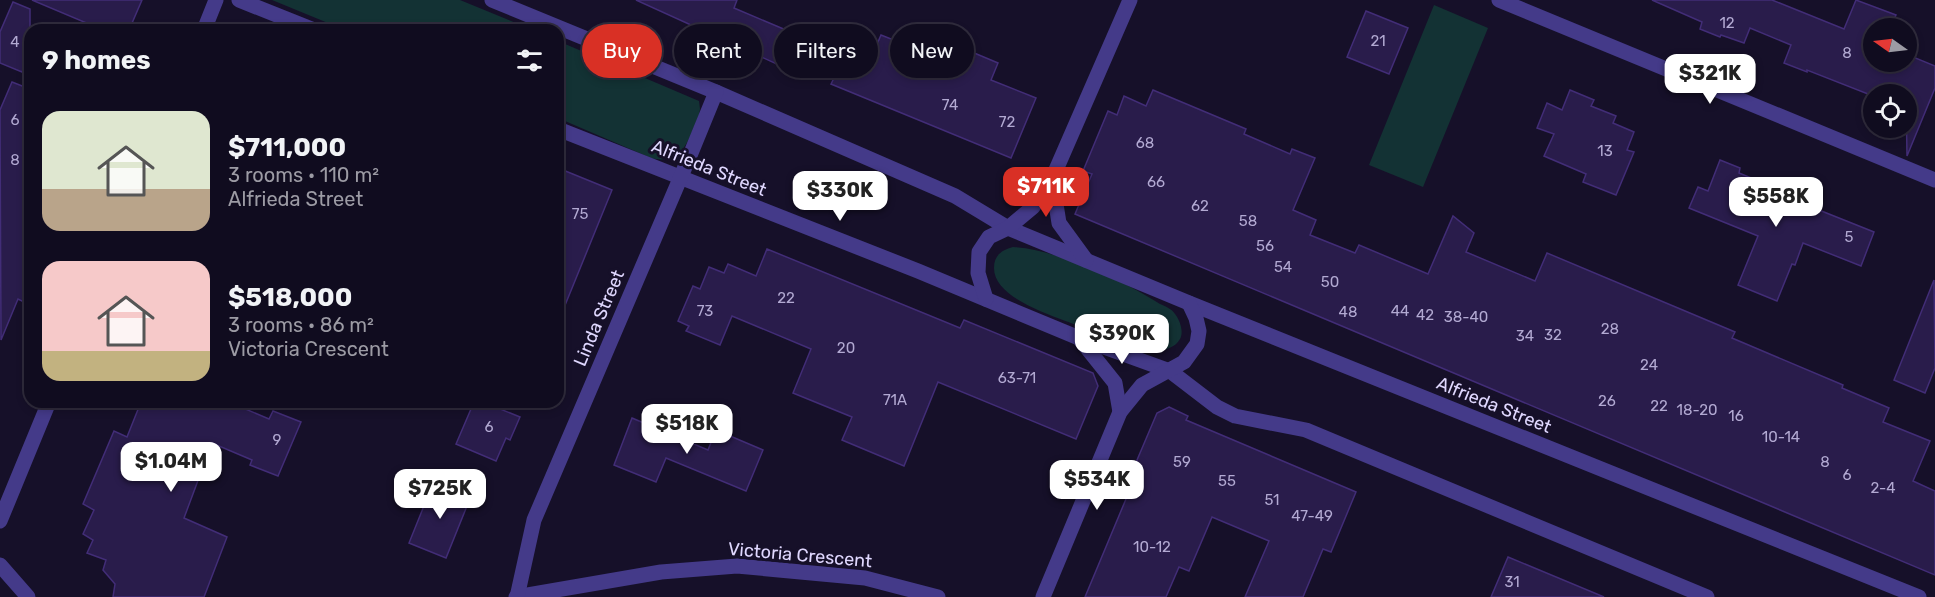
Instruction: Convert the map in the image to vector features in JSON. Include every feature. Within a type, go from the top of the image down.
[{"type":"street","points":[[206,24],[216,0]]},
{"type":"street","points":[[240,0],[299,24]]},
{"type":"street","name":"Alfrieda Street","points":[[492,0],[550,24]]},
{"type":"street","points":[[986,299],[978,273],[979,252],[989,237],[1008,228],[1033,207],[1052,179],[1130,0]]},
{"type":"street","points":[[1498,0],[1935,180]]},
{"type":"street","name":"Alfrieda Street","points":[[564,30],[716,92],[955,196],[1008,228],[1884,591],[1919,597]]},
{"type":"street","name":"Linda Street","points":[[516,597],[534,520],[716,92]]},
{"type":"street","name":"Alfrieda Street","points":[[564,131],[1079,338],[1170,371],[1217,407],[1235,416],[1306,430],[1707,597]]},
{"type":"street","points":[[1052,179],[1059,223],[1087,260]]},
{"type":"street","points":[[1043,597],[1120,412],[1142,385],[1184,362],[1197,344],[1199,331],[1189,303]]},
{"type":"street","name":"Alfrieda Street","points":[[1079,338],[1115,383],[1120,412]]},
{"type":"street","points":[[0,521],[47,408]]},
{"type":"street","points":[[0,566],[28,597]]},
{"type":"street","name":"Victoria Crescent","points":[[516,597],[661,572],[737,566],[866,578],[938,597]]},
{"type":"green space","points":[[272,0],[460,0],[518,24],[330,24]]},
{"type":"green space","points":[[1434,5],[1488,28],[1423,187],[1369,165]]},
{"type":"green space","points":[[564,44],[582,51],[582,78],[645,78],[699,101],[699,115],[683,149],[671,158],[651,158],[564,121]]},
{"type":"green space","points":[[1013,247],[1030,249],[1069,260],[1109,276],[1145,295],[1174,312],[1181,326],[1180,339],[1172,347],[1161,350],[1132,346],[1027,305],[1004,289],[997,279],[994,268],[997,256]]},
{"type":"building","points":[[32,0],[142,0],[132,24],[89,24]]},
{"type":"building","points":[[636,0],[737,0],[734,8],[774,25],[774,63],[762,57],[762,24],[689,24]]},
{"type":"building","points":[[1652,0],[1772,0],[1844,29],[1856,0],[1896,15],[1895,18],[1863,18],[1863,72],[1917,72],[1917,59],[1935,66],[1935,88],[1917,132],[1917,84],[1863,84],[1863,92],[1784,63],[1791,45],[1750,28],[1744,43],[1721,35],[1720,37],[1700,29],[1702,22]]},
{"type":"building","points":[[13,2],[30,9],[30,24],[24,24],[22,72],[0,63],[0,32]]},
{"type":"building","points":[[1366,11],[1408,28],[1389,74],[1347,57]]},
{"type":"building","points":[[881,35],[890,39],[890,78],[974,78],[974,53],[998,63],[991,80],[1036,98],[1011,158],[831,84],[834,78],[878,78],[878,42]]},
{"type":"building","points":[[12,82],[24,87],[24,302],[18,299],[1,340],[0,110]]},
{"type":"building","points":[[1153,90],[1246,129],[1244,134],[1290,154],[1292,149],[1315,158],[1293,210],[1316,220],[1310,235],[1355,253],[1359,245],[1428,274],[1453,216],[1474,233],[1466,252],[1535,281],[1547,253],[1735,332],[1732,338],[1843,385],[1842,388],[1889,408],[1883,422],[1930,441],[1913,481],[1935,491],[1935,575],[1075,214],[1092,174],[1083,171],[1108,111],[1117,115],[1124,96],[1146,106]]},
{"type":"building","points":[[1570,90],[1594,100],[1591,106],[1616,116],[1613,123],[1634,132],[1627,150],[1634,152],[1616,195],[1583,182],[1586,174],[1544,156],[1554,134],[1537,128],[1547,103],[1562,110]]},
{"type":"building","points":[[1907,138],[1914,138],[1907,156]]},
{"type":"building","points":[[1720,160],[1740,168],[1739,173],[1760,183],[1874,232],[1861,266],[1803,243],[1777,301],[1738,285],[1758,236],[1689,208],[1698,187],[1708,191]]},
{"type":"building","points":[[564,170],[612,190],[564,308]]},
{"type":"building","points":[[767,249],[960,328],[964,320],[1093,373],[1098,386],[1076,439],[938,382],[904,466],[842,440],[852,417],[793,393],[811,349],[732,316],[720,345],[686,331],[689,326],[678,321],[693,286],[700,289],[709,267],[724,273],[728,264],[756,276]]},
{"type":"building","points":[[1934,280],[1935,368],[1925,393],[1894,380]]},
{"type":"building","points":[[1169,407],[1188,416],[1186,420],[1356,492],[1331,552],[1323,549],[1303,597],[1245,597],[1269,541],[1212,517],[1189,571],[1179,567],[1166,597],[1085,597],[1131,487],[1126,486],[1157,413]]},
{"type":"building","points":[[139,408],[243,408],[269,419],[273,411],[301,422],[278,476],[250,465],[252,460],[212,443],[184,518],[227,537],[204,597],[113,597],[115,584],[103,570],[106,560],[87,553],[93,540],[83,534],[94,510],[83,504],[114,431],[127,437]]},
{"type":"building","points":[[471,408],[498,408],[520,417],[510,440],[506,438],[496,461],[456,444]]},
{"type":"building","points":[[632,418],[708,450],[716,430],[763,450],[746,491],[666,458],[656,482],[614,465]]},
{"type":"building","points":[[434,481],[471,496],[446,558],[409,543]]},
{"type":"building","points":[[1508,557],[1604,597],[1491,597]]}]
